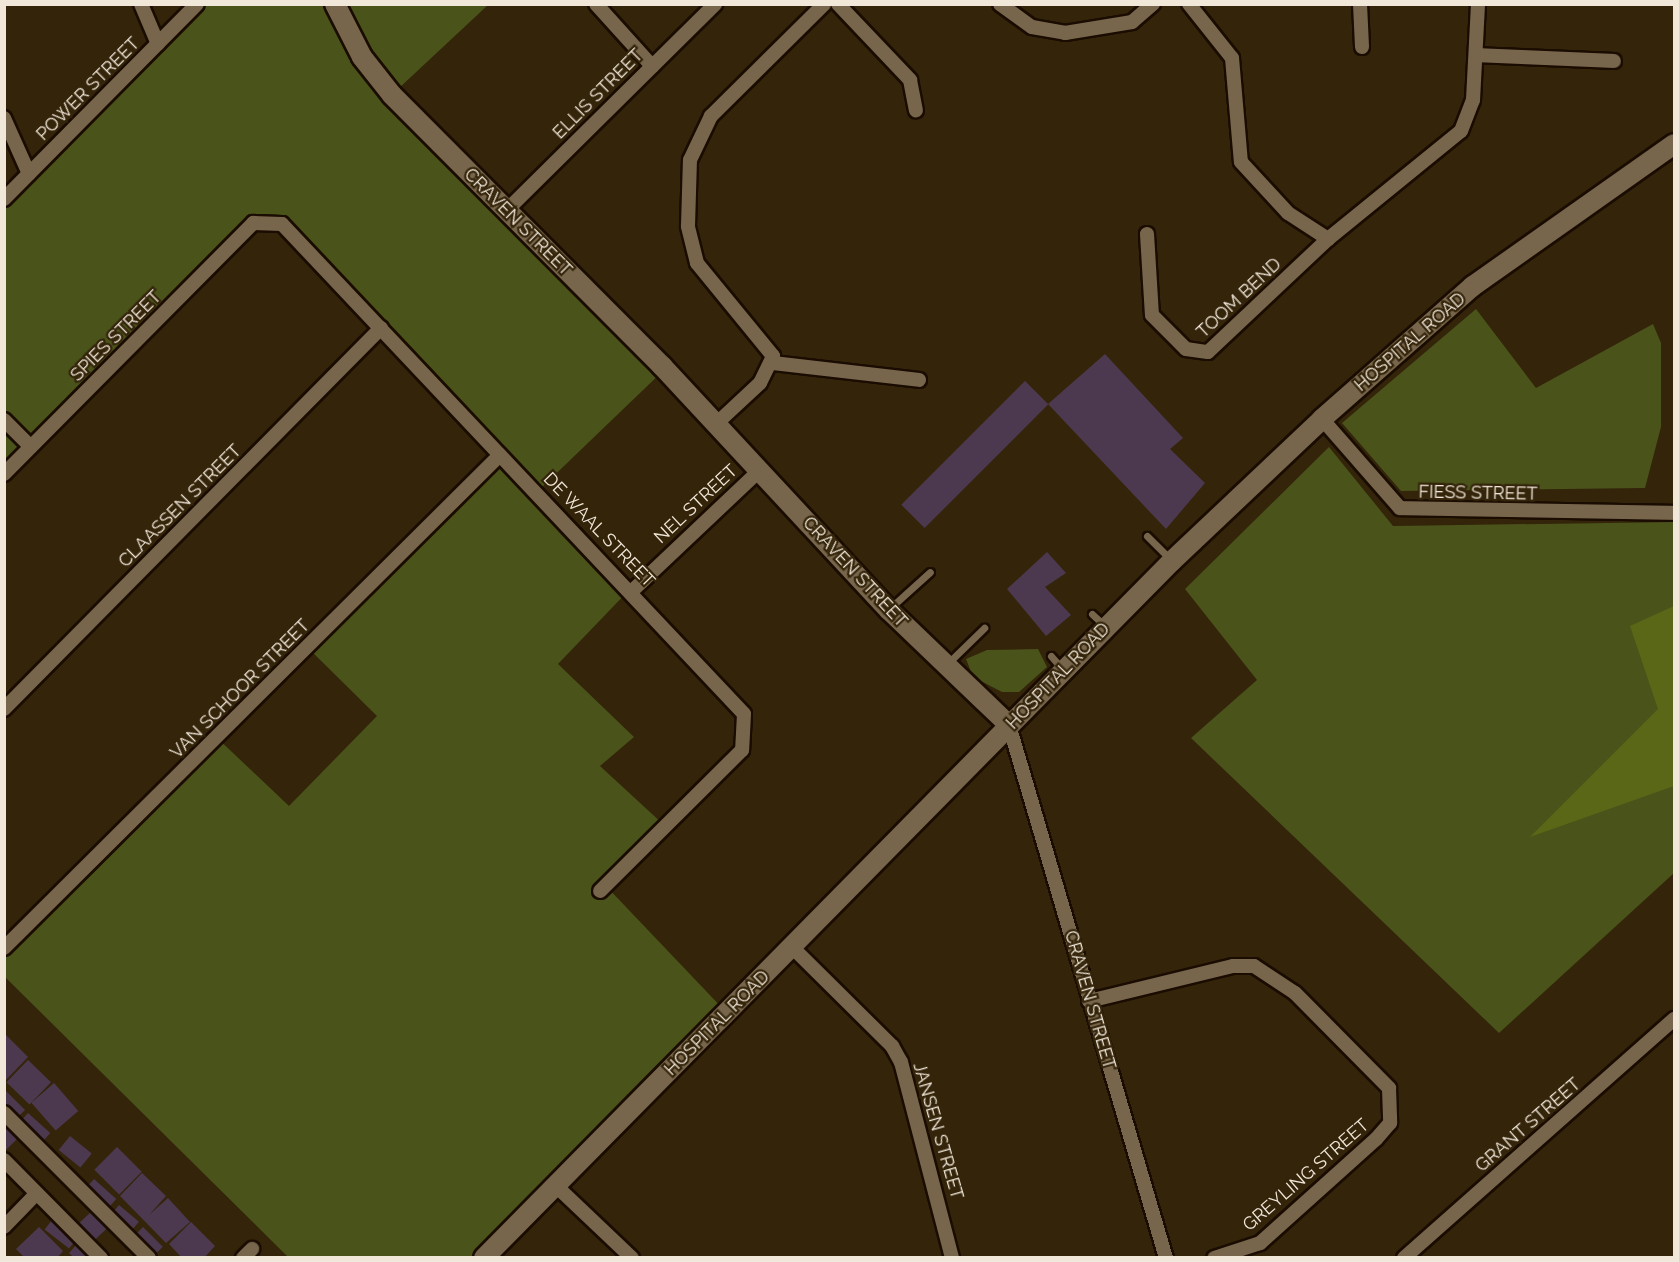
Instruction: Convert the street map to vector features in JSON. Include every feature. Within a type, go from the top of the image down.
[{"type":"main road","name":"CRAVEN STREET","points":[[335,4],[380,80],[716,424],[889,610],[1009,725]]},
{"type":"main road","name":"HOSPITAL ROAD","points":[[484,1257],[792,948],[1009,725],[1057,664],[1099,620],[1172,561],[1322,419],[1473,286],[1674,144]]},
{"type":"street","points":[[141,4],[158,44]]},
{"type":"street","name":"POWER STREET","points":[[4,199],[197,4]]},
{"type":"street","points":[[596,4],[652,66]]},
{"type":"street","name":"ELLIS STREET","points":[[507,210],[715,4]]},
{"type":"street","points":[[773,363],[767,342],[697,263],[688,226],[690,160],[711,116],[824,4]]},
{"type":"street","points":[[838,4],[910,80],[916,110]]},
{"type":"street","points":[[1000,4],[1032,27],[1065,33],[1132,22],[1154,4]]},
{"type":"street","points":[[1189,4],[1232,58],[1241,162],[1288,213],[1328,239],[1461,131],[1473,100],[1478,4]]},
{"type":"street","points":[[1360,4],[1362,47]]},
{"type":"street","points":[[1476,55],[1614,61]]},
{"type":"street","points":[[4,118],[29,174]]},
{"type":"street","name":"DE WAAL STREET","points":[[253,223],[282,224],[735,700],[744,714],[745,737],[723,771],[600,891]]},
{"type":"street","name":"SPIES STREET","points":[[4,474],[253,223]]},
{"type":"street","name":"TOOM BEND","points":[[1147,234],[1152,315],[1186,349],[1201,354],[1223,340],[1328,239]]},
{"type":"street","name":"CLAASSEN STREET","points":[[4,709],[381,328]]},
{"type":"street","points":[[773,363],[919,380]]},
{"type":"street","points":[[716,424],[773,363]]},
{"type":"street","name":"FIESS STREET","points":[[1322,419],[1400,508],[1674,513]]},
{"type":"street","points":[[4,420],[31,447]]},
{"type":"street","name":"VAN SCHOOR STREET","points":[[4,948],[500,455]]},
{"type":"street","name":"NEL STREET","points":[[632,591],[760,470]]},
{"type":"street","name":"CRAVEN STREET","points":[[1009,725],[1166,1257]]},
{"type":"street","name":"JANSEN STREET","points":[[792,948],[892,1046],[901,1062],[952,1257]]},
{"type":"street","name":"GREYLING STREET","points":[[1089,1001],[1233,966],[1254,966],[1295,993],[1389,1089],[1390,1123],[1376,1139],[1260,1243],[1214,1257]]},
{"type":"street","name":"GRANT STREET","points":[[1404,1257],[1674,1019]]},
{"type":"street","points":[[4,1113],[149,1257]]},
{"type":"street","points":[[4,1160],[101,1257]]},
{"type":"street","points":[[555,1185],[632,1257]]},
{"type":"street","points":[[4,1227],[37,1193]]},
{"type":"lane","points":[[1147,536],[1172,561]]},
{"type":"lane","points":[[889,610],[930,572]]},
{"type":"lane","points":[[946,665],[984,628]]},
{"type":"green space","points":[[195,5],[488,5],[398,89],[666,368],[539,490],[632,587],[558,664],[634,737],[600,766],[664,825],[606,886],[726,1012],[482,1257],[288,1257],[5,977],[4,941],[213,734],[289,806],[377,716],[304,644],[501,451],[283,223],[251,221],[5,468],[5,195]]},
{"type":"green space","points":[[1476,309],[1536,388],[1653,324],[1661,343],[1661,427],[1645,488],[1401,491],[1342,423]]},
{"type":"green space","points":[[1329,447],[1393,526],[1674,522],[1674,873],[1499,1033],[1191,738],[1257,680],[1185,589]]},
{"type":"green space","points":[[1674,606],[1674,786],[1530,837],[1658,709],[1630,626]]},
{"type":"green space","points":[[1038,649],[1047,667],[1019,692],[1002,692],[973,677],[966,659],[987,650]]},
{"type":"building","points":[[1105,354],[1183,438],[1170,449],[1205,483],[1166,529],[1048,404]]},
{"type":"building","points":[[1025,381],[1048,404],[925,528],[901,505]]},
{"type":"building","points":[[1047,552],[1066,573],[1045,587],[1071,615],[1046,636],[1007,589]]},
{"type":"building","points":[[5,1034],[28,1057],[5,1081]]},
{"type":"building","points":[[28,1060],[51,1082],[29,1105],[6,1082]]},
{"type":"building","points":[[54,1083],[78,1111],[56,1131],[31,1103]]},
{"type":"building","points":[[4,1089],[25,1110],[17,1118],[4,1105]]},
{"type":"building","points":[[28,1113],[50,1133],[43,1141],[21,1121]]},
{"type":"building","points":[[4,1123],[19,1137],[4,1152]]},
{"type":"building","points":[[70,1136],[92,1154],[80,1168],[59,1150]]},
{"type":"building","points":[[117,1147],[142,1172],[119,1194],[94,1170]]},
{"type":"building","points":[[142,1173],[166,1196],[149,1215],[168,1198],[190,1222],[166,1243],[120,1196]]},
{"type":"building","points":[[94,1179],[116,1199],[109,1207],[87,1187]]},
{"type":"building","points":[[119,1205],[139,1222],[132,1230],[112,1213]]},
{"type":"building","points":[[92,1211],[108,1228],[94,1241],[78,1224]]},
{"type":"building","points":[[52,1220],[76,1239],[69,1249],[45,1229]]},
{"type":"building","points":[[191,1222],[215,1246],[204,1258],[182,1258],[169,1244]]},
{"type":"building","points":[[39,1227],[63,1251],[57,1258],[25,1258],[16,1249]]},
{"type":"building","points":[[143,1227],[163,1247],[155,1255],[135,1235]]},
{"type":"building","points":[[77,1244],[92,1258],[74,1258],[69,1253]]}]
